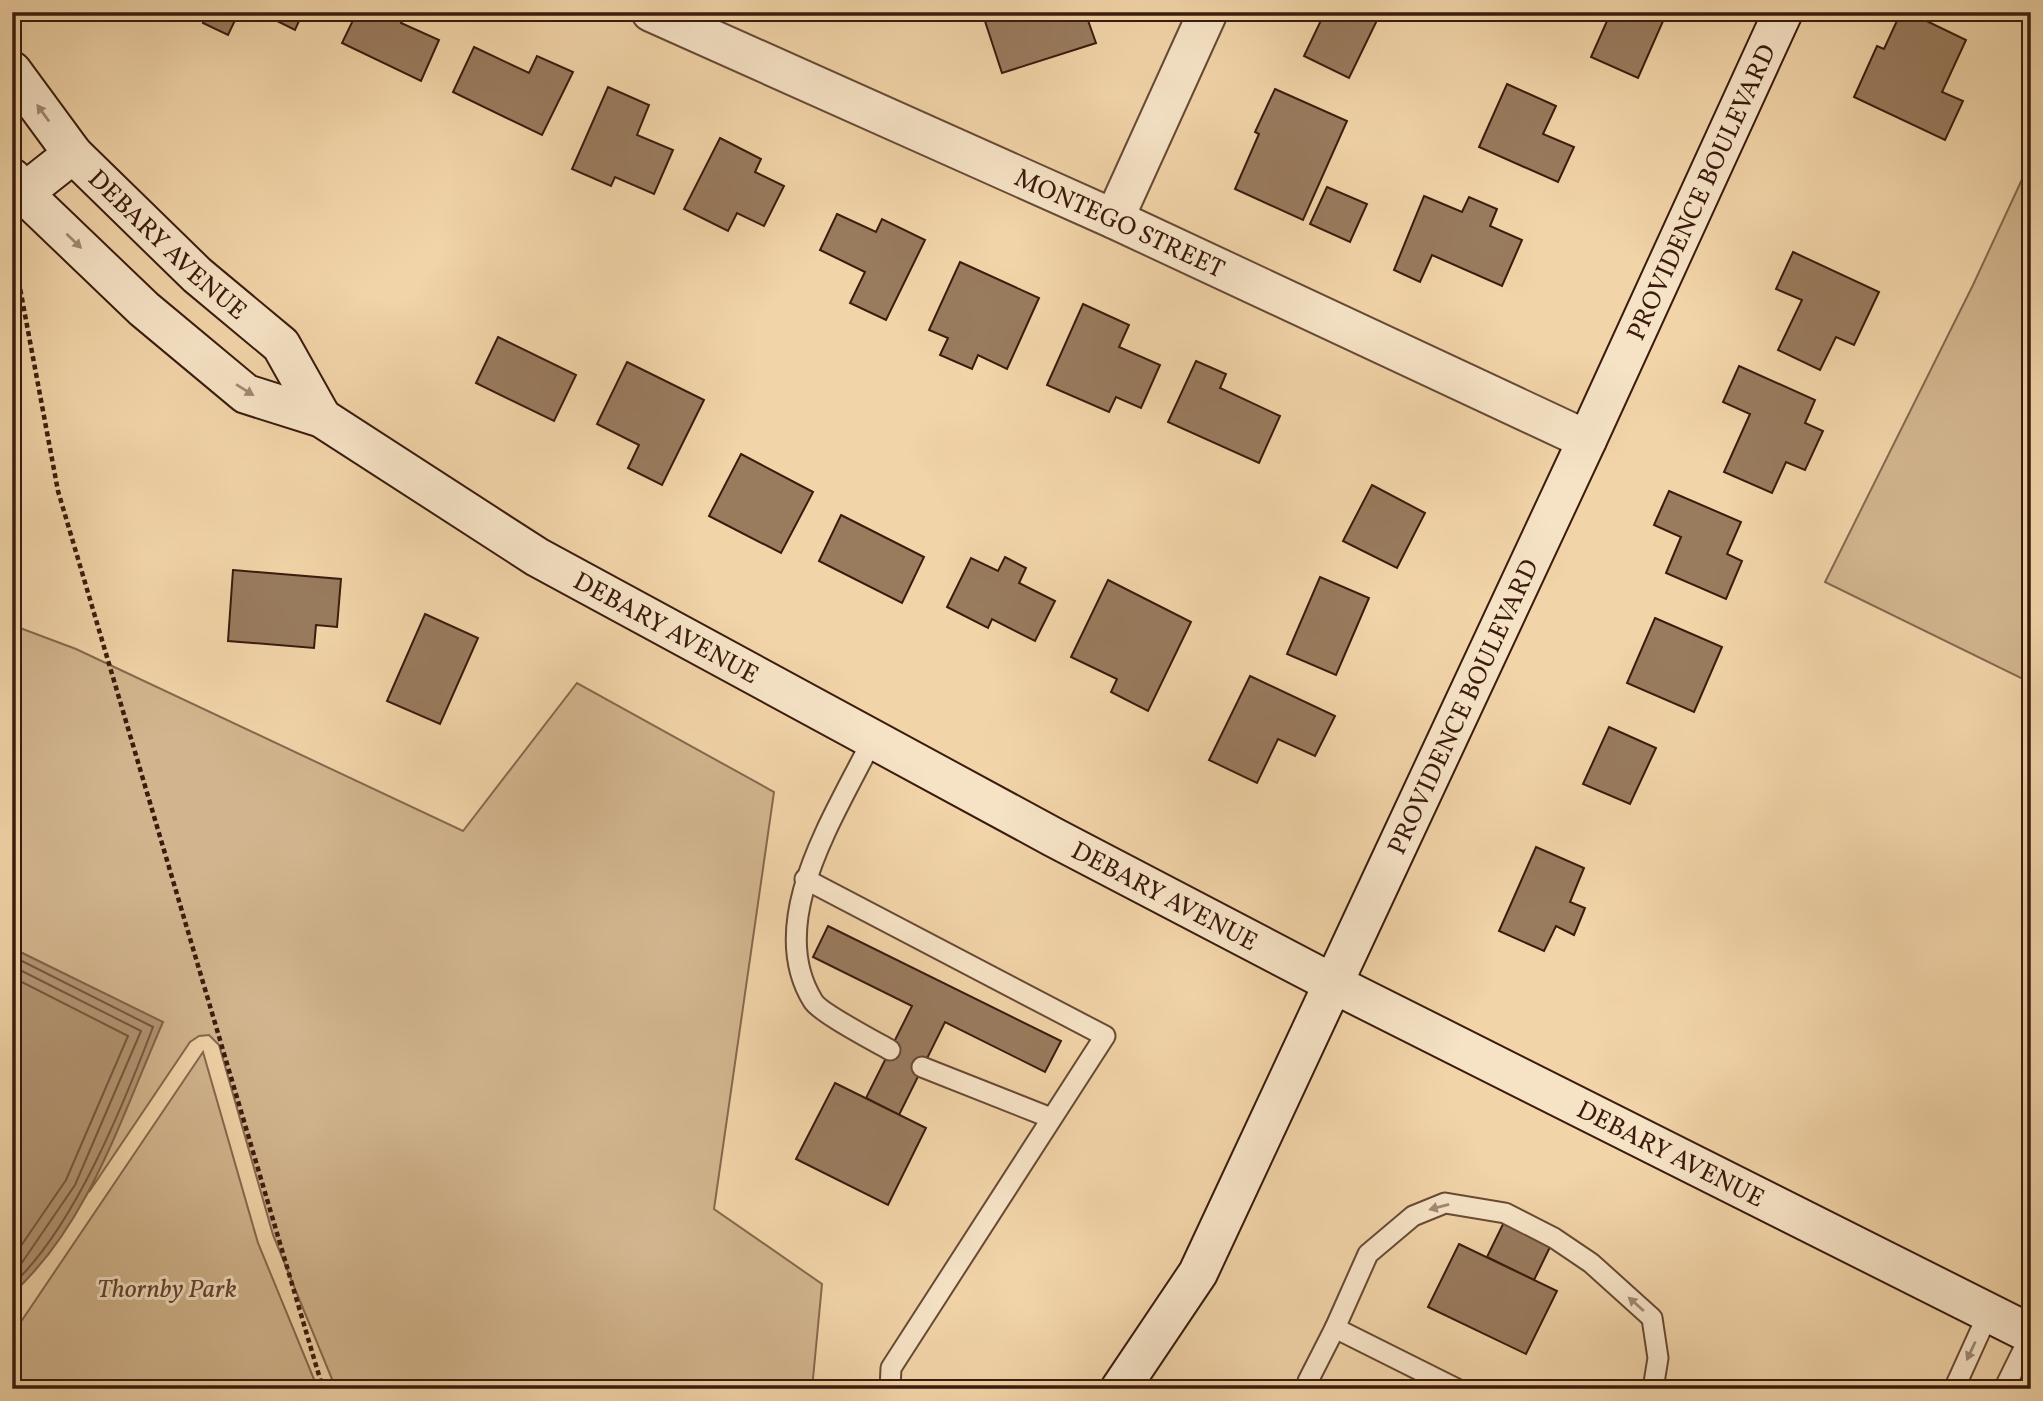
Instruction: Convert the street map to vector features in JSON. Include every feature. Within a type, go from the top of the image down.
[{"type":"main road","points":[[1114,219],[1208,12]]},
{"type":"main road","name":"PROVIDENCE BOULEVARD","points":[[1120,1389],[1198,1273],[1587,440],[1783,12]]},
{"type":"main road","name":"MONTEGO STREET","points":[[659,14],[1114,219],[1587,440]]},
{"type":"main road","name":"DEBARY AVENUE","points":[[12,71],[73,154],[197,275],[281,345],[322,418]]},
{"type":"main road","points":[[16,191],[73,154]]},
{"type":"main road","name":"DEBARY AVENUE","points":[[16,191],[144,309],[246,394],[322,418],[537,557],[872,740],[1334,984],[2031,1334]]},
{"type":"lane","points":[[872,740],[805,879],[795,922],[798,960],[813,1003],[890,1050]]},
{"type":"lane","points":[[805,879],[1105,1036],[891,1368],[890,1389]]},
{"type":"lane","points":[[922,1067],[1051,1118]]},
{"type":"lane","points":[[1312,1386],[1368,1254],[1413,1216],[1445,1203],[1505,1213],[1554,1238],[1591,1263],[1652,1318],[1658,1358],[1653,1389]]},
{"type":"lane","points":[[1954,1389],[1988,1314]]},
{"type":"lane","points":[[1335,1328],[1457,1389]]},
{"type":"lane","points":[[2004,1389],[2031,1334]]},
{"type":"path","points":[[13,256],[58,491],[323,1389]]},
{"type":"green space","points":[[2031,160],[2031,683],[1825,582],[1973,285]]},
{"type":"green space","points":[[12,625],[76,649],[463,831],[577,683],[774,792],[714,1209],[822,1284],[812,1389],[336,1389],[273,1235],[219,1045],[209,1035],[199,1036],[190,1042],[89,1192],[162,1022],[12,948]]},
{"type":"green space","name":"Thornby Park","points":[[203,1052],[258,1243],[318,1389],[12,1389],[12,1335]]},
{"type":"water","points":[[12,948],[163,1022],[118,1130],[83,1202],[39,1266],[12,1294]]},
{"type":"building","points":[[209,12],[239,12],[228,35],[203,23]]},
{"type":"building","points":[[259,12],[303,12],[295,30]]},
{"type":"building","points":[[357,12],[406,12],[401,23],[439,40],[421,81],[342,43]]},
{"type":"building","points":[[982,12],[1085,12],[1096,43],[1002,73]]},
{"type":"building","points":[[1325,12],[1381,12],[1349,78],[1304,56]]},
{"type":"building","points":[[1611,12],[1667,12],[1638,78],[1591,57]]},
{"type":"building","points":[[1901,12],[1908,12],[1966,40],[1942,92],[1963,101],[1945,140],[1854,97],[1877,46],[1884,49]]},
{"type":"building","points":[[474,47],[529,73],[537,56],[573,72],[542,135],[453,92]]},
{"type":"building","points":[[1507,84],[1556,106],[1543,134],[1574,147],[1558,182],[1479,147]]},
{"type":"building","points":[[608,87],[649,105],[637,135],[673,150],[654,194],[615,177],[611,186],[572,169]]},
{"type":"building","points":[[1275,89],[1347,121],[1303,220],[1235,189],[1259,134],[1255,132]]},
{"type":"building","points":[[720,138],[761,159],[755,172],[784,186],[764,226],[737,213],[728,231],[684,209]]},
{"type":"building","points":[[1327,187],[1367,204],[1350,242],[1310,224]]},
{"type":"building","points":[[1424,196],[1462,212],[1469,197],[1497,209],[1490,226],[1522,240],[1502,286],[1432,255],[1420,282],[1394,270]]},
{"type":"building","points":[[837,214],[876,232],[882,219],[925,240],[886,320],[850,303],[865,272],[820,250]]},
{"type":"building","points":[[1793,252],[1879,292],[1854,345],[1836,337],[1820,370],[1778,350],[1802,300],[1776,289]]},
{"type":"building","points":[[960,262],[1039,298],[1007,369],[978,355],[972,369],[940,355],[948,338],[929,330]]},
{"type":"building","points":[[1083,304],[1129,325],[1119,347],[1160,365],[1141,408],[1116,397],[1109,412],[1047,385]]},
{"type":"building","points":[[498,337],[576,375],[554,421],[476,383]]},
{"type":"building","points":[[1196,361],[1226,374],[1220,388],[1280,416],[1259,463],[1168,422]]},
{"type":"building","points":[[627,362],[704,400],[662,485],[628,468],[639,445],[597,424]]},
{"type":"building","points":[[1739,366],[1815,400],[1805,423],[1823,431],[1805,470],[1786,462],[1772,493],[1724,472],[1750,414],[1723,402]]},
{"type":"building","points":[[741,454],[813,492],[781,553],[709,516]]},
{"type":"building","points":[[1372,485],[1425,513],[1397,568],[1343,541]]},
{"type":"building","points":[[1669,491],[1741,522],[1727,554],[1742,561],[1726,599],[1666,573],[1681,537],[1654,525]]},
{"type":"building","points":[[841,515],[924,557],[902,603],[819,561]]},
{"type":"building","points":[[1005,557],[1026,568],[1019,583],[1055,601],[1035,641],[992,619],[988,628],[947,607],[971,558],[998,571]]},
{"type":"building","points":[[233,570],[341,579],[337,627],[316,625],[314,648],[228,641]]},
{"type":"building","points":[[1320,577],[1369,598],[1336,675],[1287,654]]},
{"type":"building","points":[[1108,580],[1191,622],[1148,711],[1111,692],[1117,679],[1071,657]]},
{"type":"building","points":[[425,614],[478,638],[440,724],[387,701]]},
{"type":"building","points":[[1655,618],[1722,647],[1694,712],[1627,683]]},
{"type":"building","points":[[1250,676],[1335,716],[1315,756],[1278,739],[1257,783],[1209,760]]},
{"type":"building","points":[[1609,727],[1656,748],[1630,804],[1583,784]]},
{"type":"building","points":[[1536,847],[1584,868],[1570,902],[1585,908],[1574,935],[1556,926],[1544,951],[1499,931]]},
{"type":"building","points":[[828,926],[1061,1041],[1045,1072],[945,1022],[899,1115],[866,1098],[912,1006],[813,957]]},
{"type":"building","points":[[835,1083],[926,1128],[888,1205],[796,1159]]},
{"type":"building","points":[[1504,1222],[1551,1245],[1534,1280],[1487,1257]]},
{"type":"building","points":[[1459,1244],[1557,1291],[1526,1354],[1428,1307]]}]
